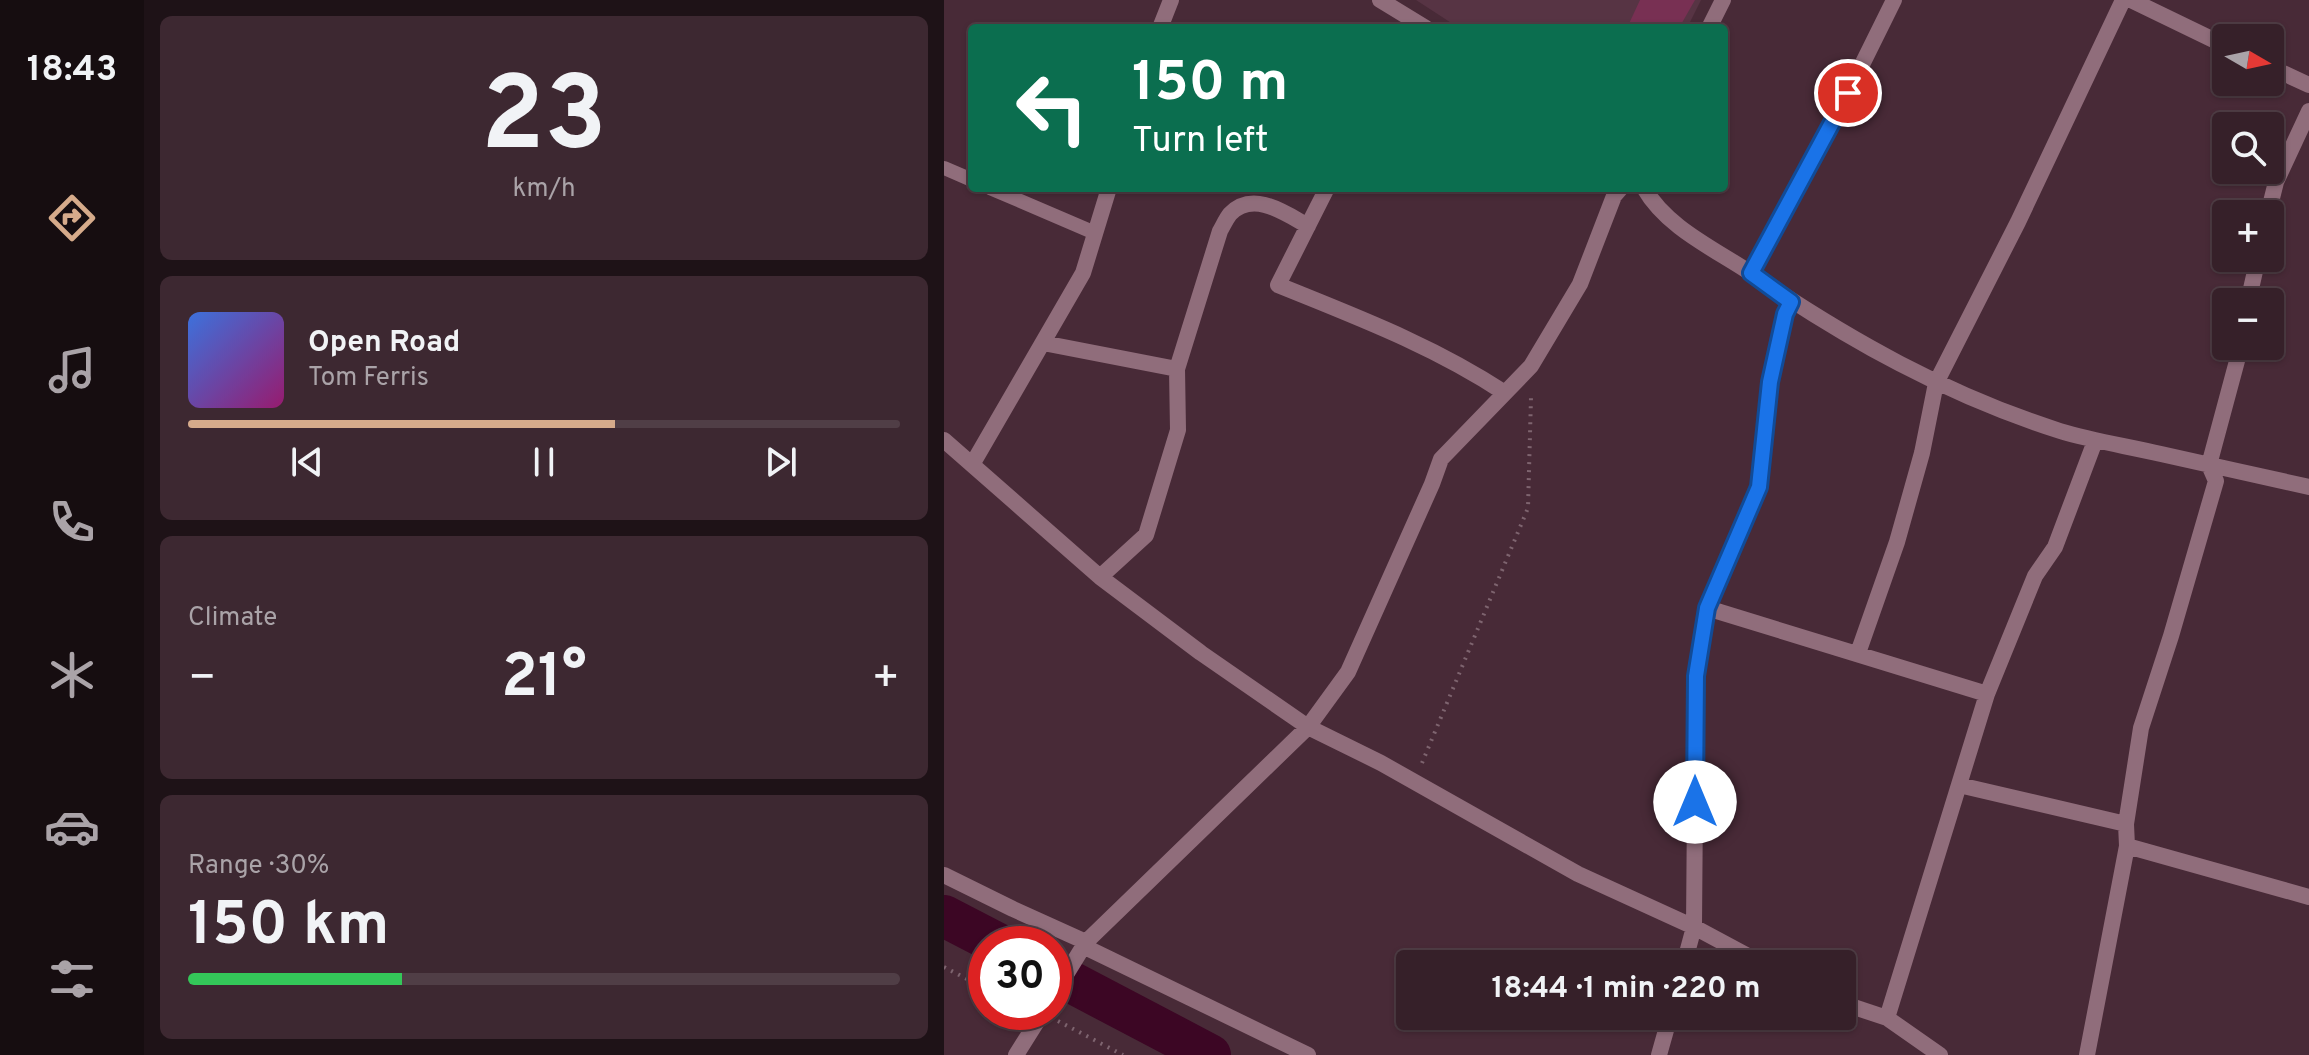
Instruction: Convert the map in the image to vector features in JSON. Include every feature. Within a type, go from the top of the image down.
[{"type":"street","points":[[1162,24],[1171,0]]},
{"type":"street","points":[[1380,0],[1414,24]]},
{"type":"street","points":[[1711,24],[1723,0]]},
{"type":"street","points":[[1751,273],[1848,93],[1894,0]]},
{"type":"street","points":[[1858,653],[1897,542],[1922,453],[1936,383],[2018,222],[2123,0]]},
{"type":"street","points":[[2131,0],[2212,39]]},
{"type":"street","points":[[2284,73],[2309,85]]},
{"type":"street","points":[[2272,200],[2276,182],[2309,111]]},
{"type":"street","points":[[973,463],[1083,273],[1108,192]]},
{"type":"street","points":[[1325,192],[1278,285],[1402,335],[1466,368],[1505,393]]},
{"type":"street","points":[[1072,965],[1086,942],[1308,727],[1348,672],[1441,459],[1531,366],[1580,284],[1618,192]]},
{"type":"street","points":[[1646,192],[1652,202],[1680,227],[1791,302],[1860,344],[1936,383],[2095,441],[2309,487]]},
{"type":"street","points":[[1100,577],[1146,535],[1178,430],[1177,369],[1220,231],[1230,214],[1246,204],[1266,204],[1308,226]]},
{"type":"street","points":[[1688,950],[1694,927],[1696,676],[1707,608],[1759,487],[1770,382],[1785,314],[1791,302]]},
{"type":"street","points":[[1043,343],[1177,369]]},
{"type":"street","points":[[2087,1055],[2127,846],[2126,824],[2141,728],[2216,481],[2209,465],[2237,360]]},
{"type":"street","points":[[944,440],[1100,577],[1201,653],[1308,727],[1381,763],[1578,874],[1737,950]]},
{"type":"street","points":[[1887,1018],[1987,694],[2035,576],[2055,547],[2095,441]]},
{"type":"street","points":[[1707,608],[1987,694]]},
{"type":"street","points":[[1959,785],[2126,824]]},
{"type":"street","points":[[2127,846],[2309,897]]},
{"type":"street","points":[[944,875],[1086,942]]},
{"type":"street","points":[[1086,942],[1087,948],[1308,1055]]},
{"type":"street","points":[[1856,1008],[1887,1018],[1940,1055]]},
{"type":"street","points":[[1016,1055],[1032,1030]]},
{"type":"street","points":[[1659,1055],[1666,1030]]},
{"type":"lane","points":[[944,168],[968,178]]},
{"type":"lane","points":[[999,192],[1095,233]]},
{"type":"path","points":[[1414,782],[1528,508],[1531,366]]},
{"type":"path","points":[[944,967],[968,980]]},
{"type":"path","points":[[1072,1028],[1123,1055]]},
{"type":"shaded area","points":[[1416,0],[1701,0],[1689,24],[1453,24]]},
{"type":"building","points":[[1640,0],[1695,0],[1681,24],[1629,24]]},
{"type":"waterway","points":[[944,916],[968,928]]},
{"type":"waterway","points":[[1072,982],[1210,1055]]},
{"type":"route","points":[[1695,802],[1696,676],[1707,608],[1759,487],[1770,382],[1785,314],[1791,302],[1751,273],[1848,93]]}]
